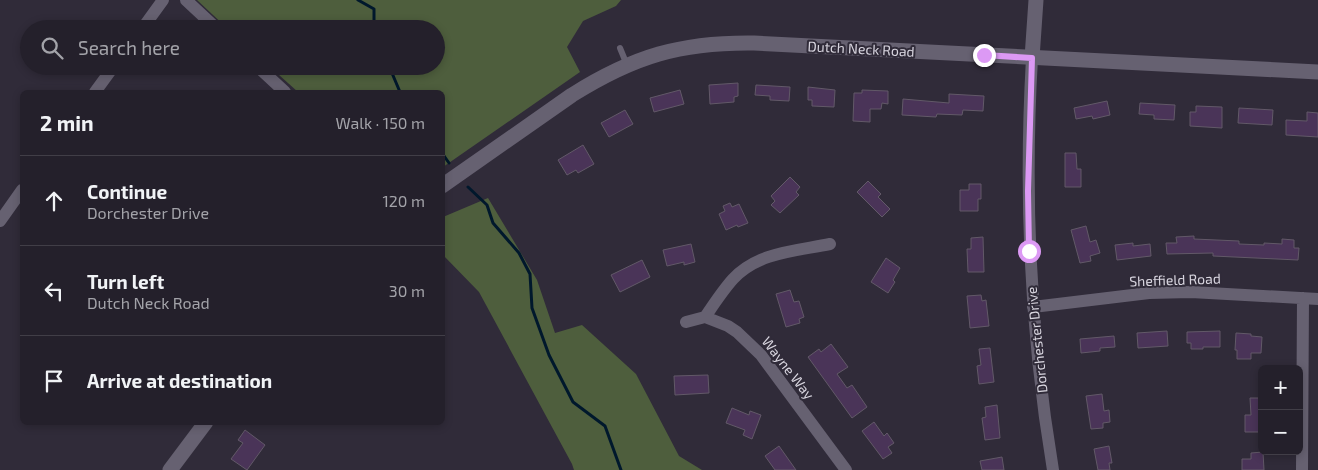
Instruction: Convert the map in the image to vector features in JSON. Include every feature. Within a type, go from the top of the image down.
[{"type":"street","points":[[149,20],[163,0]]},
{"type":"street","points":[[186,0],[207,20]]},
{"type":"street","name":"Dorchester Drive","points":[[1036,0],[1032,58],[1028,191],[1033,307],[1039,371],[1053,470]]},
{"type":"street","name":"Dutch Neck Road","points":[[445,184],[572,95],[610,72],[665,52],[688,46],[729,43],[1318,72]]},
{"type":"street","points":[[96,90],[107,75]]},
{"type":"street","points":[[267,75],[283,90]]},
{"type":"street","points":[[0,221],[20,193]]},
{"type":"street","points":[[686,322],[705,317],[733,279],[752,263],[780,253],[830,244]]},
{"type":"street","name":"Sheffield Road","points":[[1033,307],[1149,293],[1191,292],[1318,299]]},
{"type":"street","points":[[1302,470],[1303,298]]},
{"type":"street","name":"Wayne Way","points":[[705,317],[728,326],[737,332],[761,355],[846,470]]},
{"type":"street","points":[[170,470],[204,425]]},
{"type":"lane","points":[[620,48],[627,65]]},
{"type":"green space","points":[[197,0],[621,0],[616,6],[583,21],[567,47],[580,72],[445,166],[445,90],[296,90],[279,75],[445,75],[445,20],[218,20]]},
{"type":"green space","points":[[488,198],[537,280],[555,333],[582,325],[636,374],[679,456],[702,470],[574,470],[479,292],[445,257],[445,216]]},
{"type":"building","points":[[738,83],[738,96],[734,97],[734,102],[710,104],[709,85]]},
{"type":"building","points":[[756,85],[790,87],[789,101],[770,100],[770,96],[755,95]]},
{"type":"building","points":[[808,87],[835,90],[834,107],[812,106],[812,100],[808,100]]},
{"type":"building","points":[[680,90],[684,104],[654,112],[650,98]]},
{"type":"building","points":[[862,90],[888,91],[888,104],[882,103],[881,109],[870,109],[870,122],[853,121],[854,93],[862,93]]},
{"type":"building","points":[[949,94],[984,96],[983,111],[963,110],[962,115],[937,114],[936,117],[902,115],[903,99],[949,103]]},
{"type":"building","points":[[1107,101],[1110,115],[1093,119],[1092,116],[1076,119],[1074,108]]},
{"type":"building","points":[[1140,103],[1175,105],[1174,120],[1154,119],[1154,115],[1139,114]]},
{"type":"building","points":[[1196,106],[1222,107],[1222,128],[1190,126],[1190,112],[1196,112]]},
{"type":"building","points":[[1239,108],[1273,110],[1272,125],[1238,123]]},
{"type":"building","points":[[625,110],[633,124],[609,137],[601,123]]},
{"type":"building","points":[[1307,112],[1318,113],[1318,137],[1286,135],[1286,120],[1307,121]]},
{"type":"building","points":[[583,145],[594,164],[578,173],[576,170],[567,175],[558,160]]},
{"type":"building","points":[[1065,153],[1076,153],[1077,169],[1081,169],[1081,187],[1065,187]]},
{"type":"building","points":[[790,177],[800,187],[796,192],[799,195],[780,213],[771,205],[775,201],[771,196]]},
{"type":"building","points":[[868,181],[881,194],[878,197],[890,209],[882,217],[857,192]]},
{"type":"building","points":[[969,184],[981,184],[981,199],[978,199],[978,211],[960,211],[960,190],[969,190]]},
{"type":"building","points":[[730,203],[732,207],[739,204],[748,223],[726,230],[719,214],[725,211],[723,206]]},
{"type":"building","points":[[1086,226],[1090,242],[1096,240],[1100,253],[1090,256],[1091,261],[1080,263],[1071,230]]},
{"type":"building","points":[[1194,236],[1194,239],[1239,241],[1239,244],[1264,245],[1264,243],[1282,244],[1282,239],[1294,240],[1294,248],[1299,248],[1298,260],[1213,256],[1213,253],[1167,254],[1166,243],[1177,243],[1176,237]]},
{"type":"building","points":[[983,237],[984,272],[968,272],[967,249],[971,249],[971,238]]},
{"type":"building","points":[[1133,243],[1133,246],[1150,244],[1151,256],[1117,260],[1115,245]]},
{"type":"building","points":[[691,244],[695,262],[684,265],[684,262],[667,266],[663,250]]},
{"type":"building","points":[[886,258],[900,268],[893,280],[895,282],[888,293],[871,282]]},
{"type":"building","points":[[642,260],[650,277],[620,292],[611,275]]},
{"type":"building","points":[[790,290],[794,302],[799,301],[804,317],[799,319],[800,323],[786,327],[776,294]]},
{"type":"building","points":[[981,295],[982,301],[986,300],[989,326],[970,328],[967,296]]},
{"type":"building","points":[[1167,331],[1168,346],[1138,348],[1137,333]]},
{"type":"building","points":[[1220,331],[1220,347],[1191,349],[1191,343],[1187,343],[1187,332]]},
{"type":"building","points":[[1236,333],[1262,337],[1261,353],[1251,353],[1251,359],[1237,359],[1237,350],[1235,350]]},
{"type":"building","points":[[1114,336],[1115,347],[1100,348],[1100,351],[1081,353],[1080,339]]},
{"type":"building","points":[[831,344],[848,367],[837,374],[847,388],[852,385],[867,407],[852,418],[808,357],[819,349],[821,352]]},
{"type":"building","points":[[990,348],[994,382],[979,384],[977,366],[981,365],[979,349]]},
{"type":"building","points":[[708,375],[709,393],[675,395],[674,376]]},
{"type":"building","points":[[1102,394],[1104,411],[1109,410],[1110,422],[1103,423],[1103,428],[1091,429],[1086,396]]},
{"type":"building","points":[[1250,398],[1258,398],[1258,432],[1245,432],[1245,415],[1251,415]]},
{"type":"building","points":[[997,405],[1000,438],[985,440],[982,418],[986,417],[985,407]]},
{"type":"building","points":[[732,408],[749,415],[750,411],[761,415],[752,439],[743,435],[745,430],[726,423]]},
{"type":"building","points":[[874,422],[884,436],[887,433],[894,443],[888,447],[892,453],[883,459],[862,431]]},
{"type":"building","points":[[245,430],[265,445],[247,470],[231,459],[243,443],[238,440]]},
{"type":"building","points":[[779,446],[796,470],[775,470],[765,456]]},
{"type":"building","points":[[1109,446],[1112,463],[1109,463],[1110,470],[1098,470],[1094,449]]},
{"type":"building","points":[[1258,452],[1258,455],[1263,455],[1264,470],[1242,470],[1242,459],[1251,459],[1251,453]]},
{"type":"building","points":[[1002,457],[1004,470],[982,470],[980,461]]},
{"type":"waterway","points":[[358,0],[374,9],[374,20]]},
{"type":"waterway","points":[[393,75],[399,90]]},
{"type":"waterway","points":[[445,157],[449,163]]},
{"type":"waterway","points":[[468,187],[487,205],[493,223],[519,253],[530,274],[532,308],[549,355],[573,402],[605,426],[621,470]]},
{"type":"route","points":[[984,55],[1032,58],[1028,191],[1029,251]]}]
